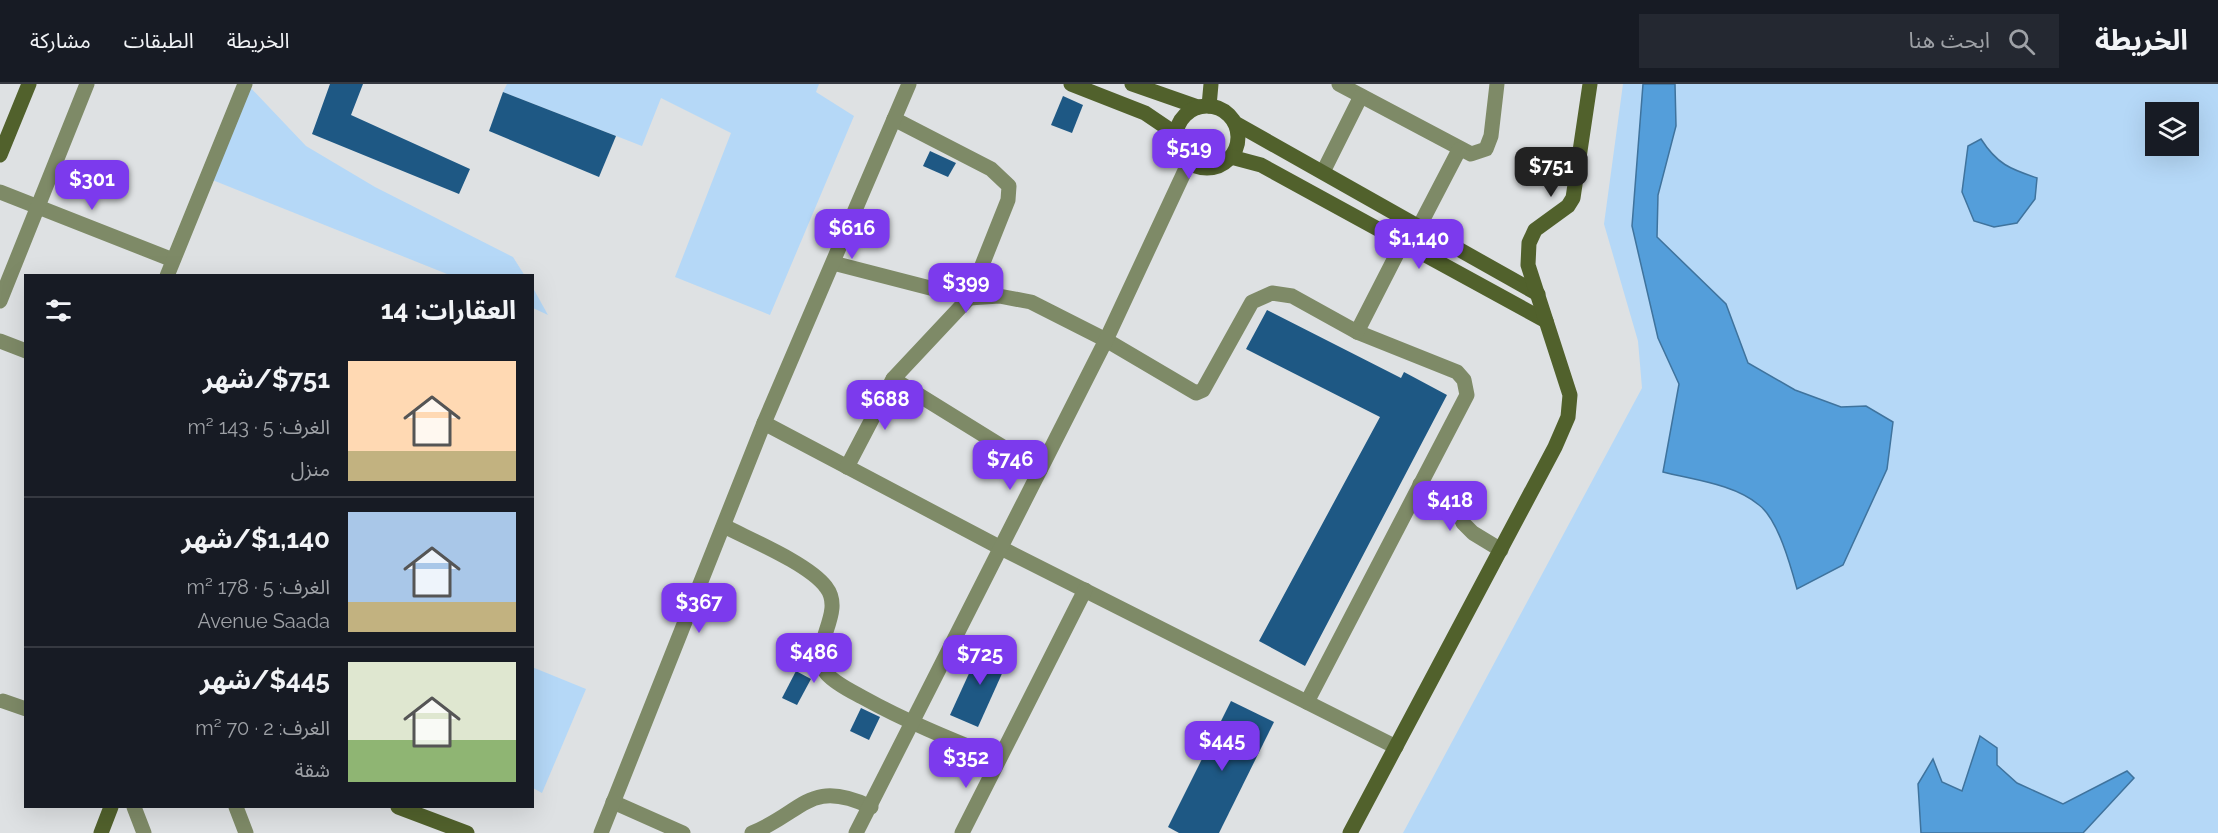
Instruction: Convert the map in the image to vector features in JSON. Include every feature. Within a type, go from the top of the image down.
[{"type":"street","points":[[0,155],[29,84]]},
{"type":"street","points":[[0,301],[87,84]]},
{"type":"street","points":[[167,274],[245,84]]},
{"type":"street","points":[[601,833],[764,423],[909,84]]},
{"type":"street","points":[[1071,84],[1145,113],[1176,135],[1182,155],[1189,162],[1210,168],[1231,157],[1238,142],[1235,123]]},
{"type":"street","points":[[1132,84],[1204,107],[1219,109],[1235,123],[1420,225],[1538,294]]},
{"type":"street","points":[[1176,135],[1183,117],[1204,107],[1211,84]]},
{"type":"street","points":[[1339,84],[1459,150],[1471,154],[1486,149],[1491,136],[1497,84]]},
{"type":"street","points":[[1350,833],[1556,447],[1568,417],[1570,394],[1528,265],[1529,243],[1535,230],[1568,206],[1573,198],[1590,84]]},
{"type":"street","points":[[1323,172],[1361,96]]},
{"type":"street","points":[[848,467],[893,379],[969,298],[1008,200],[1009,186],[991,169],[894,119]]},
{"type":"street","points":[[1420,225],[1459,150]]},
{"type":"street","points":[[1231,157],[1261,165],[1546,321]]},
{"type":"street","points":[[856,833],[999,547],[1106,340],[1189,162]]},
{"type":"street","points":[[0,192],[173,260]]},
{"type":"street","points":[[1357,332],[1403,242]]},
{"type":"street","points":[[833,263],[969,298],[999,296],[1031,302],[1106,340],[1196,393],[1203,390],[1252,302],[1263,296],[1282,293],[1292,296],[1357,332],[1457,372],[1464,380],[1467,395],[1307,702]]},
{"type":"street","points":[[0,340],[24,350]]},
{"type":"street","points":[[893,379],[1040,470]]},
{"type":"street","points":[[764,423],[999,547],[1396,747]]},
{"type":"street","points":[[1420,484],[1454,501],[1463,523],[1473,533],[1501,550]]},
{"type":"street","points":[[724,526],[794,563],[827,588],[832,600],[831,616],[823,641],[821,658],[827,674],[912,725],[999,759]]},
{"type":"street","points":[[962,833],[1085,590]]},
{"type":"street","points":[[3,701],[24,708]]},
{"type":"street","points":[[752,833],[807,802],[825,795],[847,796],[871,807]]},
{"type":"street","points":[[614,802],[683,833]]},
{"type":"street","points":[[101,833],[111,808]]},
{"type":"street","points":[[134,808],[144,833]]},
{"type":"street","points":[[236,808],[246,833]]},
{"type":"street","points":[[401,808],[462,832]]},
{"type":"shaded area","points":[[507,84],[819,84],[816,92],[854,116],[770,315],[675,277],[731,133],[661,98],[642,146],[503,92]]},
{"type":"shaded area","points":[[1623,84],[2218,84],[2218,833],[1403,833],[1642,388],[1638,341],[1604,224]]},
{"type":"shaded area","points":[[248,85],[306,146],[375,187],[513,257],[524,274],[447,274],[210,179]]},
{"type":"shaded area","points":[[534,290],[548,315],[534,308]]},
{"type":"shaded area","points":[[534,668],[586,689],[542,793],[534,789]]},
{"type":"water","points":[[1643,84],[1675,84],[1676,126],[1658,195],[1657,237],[1726,304],[1748,363],[1795,390],[1841,407],[1866,406],[1893,422],[1887,469],[1843,565],[1797,589],[1778,532],[1759,505],[1726,487],[1663,472],[1679,384],[1658,338],[1632,226]]},
{"type":"water","points":[[1981,139],[1999,160],[2019,172],[2037,178],[2035,199],[2017,223],[1994,227],[1974,221],[1962,192],[1968,146]]},
{"type":"water","points":[[1980,736],[1997,748],[1997,765],[2017,783],[2063,804],[2127,771],[2134,778],[2083,833],[1921,833],[1918,784],[1933,759],[1942,782],[1962,791]]},
{"type":"building","points":[[330,84],[363,84],[351,115],[470,169],[459,194],[312,134]]},
{"type":"building","points":[[503,92],[616,136],[599,177],[489,131]]},
{"type":"building","points":[[1063,96],[1083,105],[1072,133],[1051,125]]},
{"type":"building","points":[[930,151],[956,163],[948,177],[923,166]]},
{"type":"building","points":[[1267,310],[1401,378],[1404,372],[1447,395],[1305,666],[1259,641],[1380,417],[1246,349]]},
{"type":"building","points":[[982,645],[1009,658],[978,727],[950,715]]},
{"type":"building","points":[[796,671],[811,679],[797,705],[782,698]]},
{"type":"building","points":[[1231,701],[1274,722],[1219,833],[1179,833],[1168,827]]},
{"type":"building","points":[[861,708],[880,717],[869,740],[850,731]]}]
